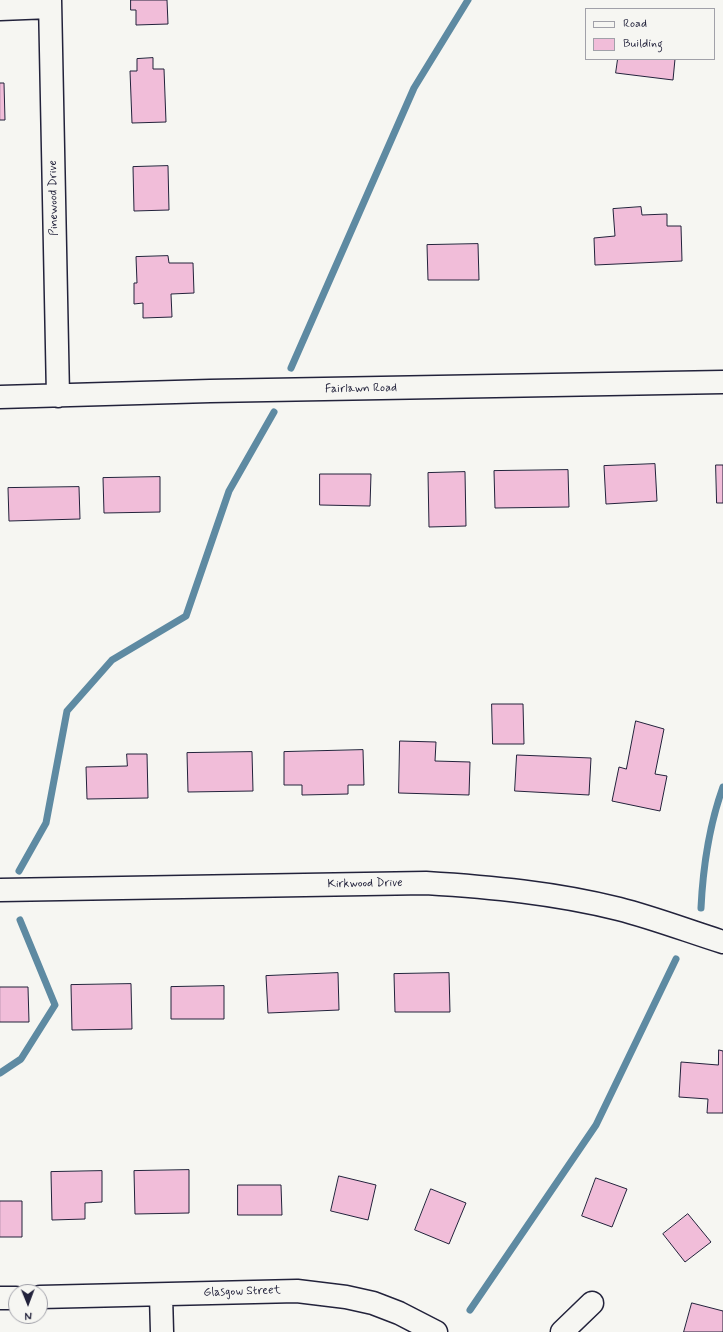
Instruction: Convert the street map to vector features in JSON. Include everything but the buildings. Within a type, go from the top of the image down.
[{"type":"street","points":[[0,9],[50,4]]},
{"type":"street","name":"Pinewood Drive","points":[[50,4],[58,396]]},
{"type":"street","name":"Fairlawn Road","points":[[0,397],[210,391],[723,382]]},
{"type":"street","name":"Kirkwood Drive","points":[[0,890],[426,883],[494,887],[573,899],[620,909],[723,942]]},
{"type":"street","name":"Glasgow Street","points":[[48,1297],[297,1291],[346,1296],[373,1303],[399,1313],[436,1332]]},
{"type":"street","points":[[161,1295],[162,1332]]},
{"type":"street","points":[[562,1332],[592,1303]]},
{"type":"waterway","points":[[291,368],[414,88],[468,0]]},
{"type":"waterway","points":[[19,871],[46,823],[67,711],[112,660],[186,616],[229,491],[274,412]]},
{"type":"waterway","points":[[701,908],[703,877],[710,832],[723,787]]},
{"type":"waterway","points":[[0,1073],[21,1059],[55,1005],[20,920]]},
{"type":"waterway","points":[[470,1310],[596,1125],[676,959]]}]
